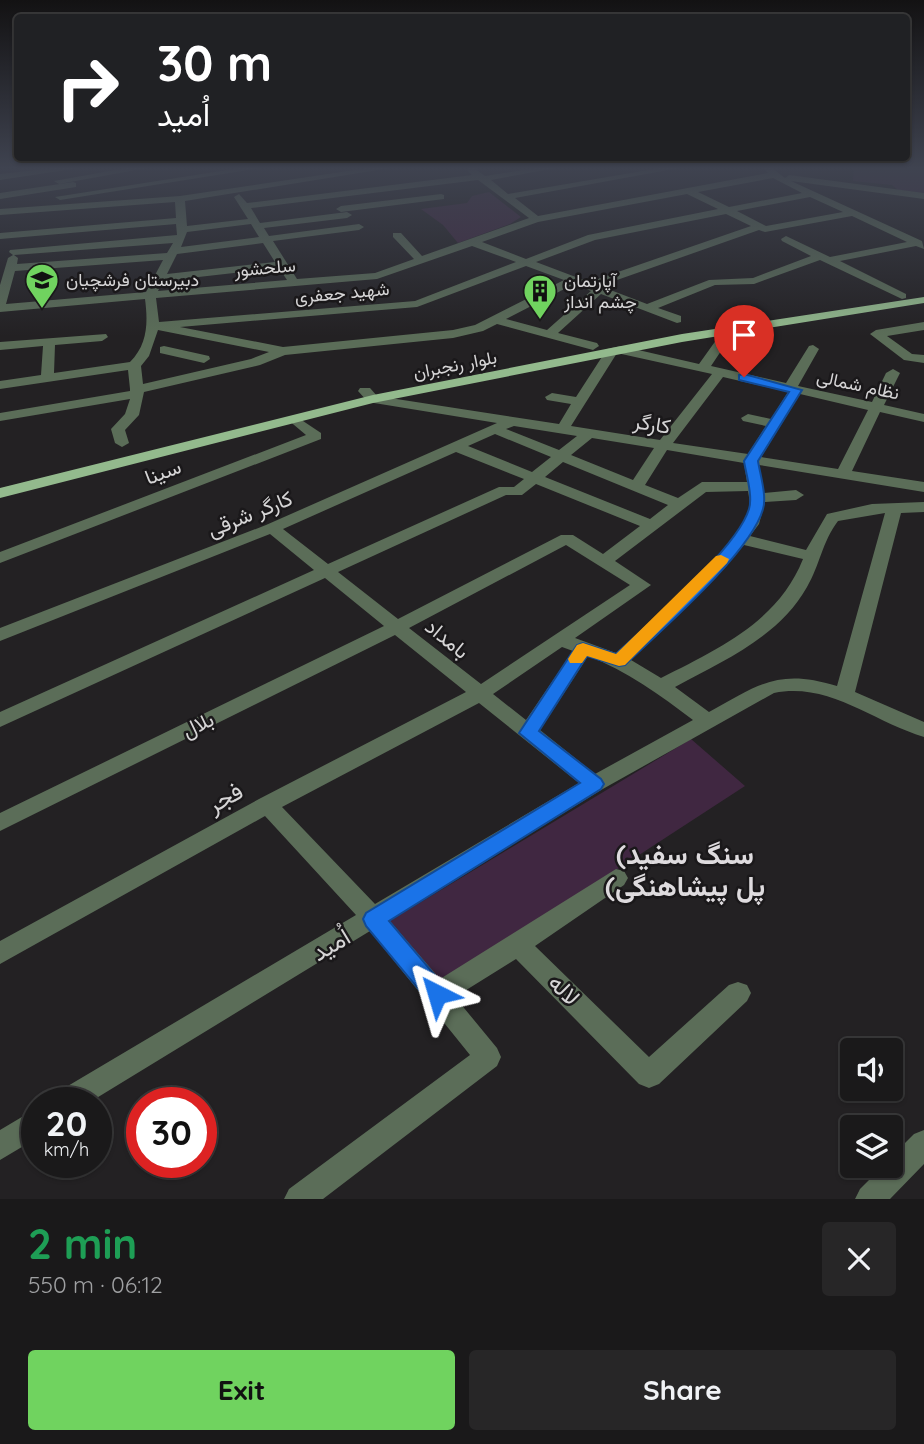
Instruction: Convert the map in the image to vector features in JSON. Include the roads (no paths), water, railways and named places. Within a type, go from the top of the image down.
[{"type":"main road","name":"بلوار رنجبران","points":[[0,482],[369,395],[593,346],[924,293]]},
{"type":"main road","name":"بلوار رنجبران","points":[[0,493],[294,419],[369,395],[924,300]]},
{"type":"street","points":[[0,306],[9,261],[22,224]]},
{"type":"street","points":[[0,385],[134,365],[143,356],[154,326],[150,295],[172,253],[182,230],[182,224]]},
{"type":"street","points":[[0,236],[182,230],[245,224]]},
{"type":"street","points":[[256,224],[294,283]]},
{"type":"street","points":[[9,261],[172,253],[359,227],[356,224]]},
{"type":"street","name":"سلحشور","points":[[0,306],[377,276],[522,224]]},
{"type":"street","name":"شهید جعفری","points":[[154,326],[417,304],[592,237],[657,224]]},
{"type":"street","points":[[752,224],[774,229],[799,224]]},
{"type":"street","points":[[879,224],[922,242]]},
{"type":"street","points":[[885,224],[922,242]]},
{"type":"street","points":[[548,334],[594,288],[758,227]]},
{"type":"street","points":[[9,261],[182,230]]},
{"type":"street","points":[[397,235],[421,261]]},
{"type":"street","points":[[786,239],[902,296]]},
{"type":"street","points":[[472,242],[677,319]]},
{"type":"street","points":[[648,308],[714,282],[754,281],[825,258],[922,242]]},
{"type":"street","points":[[159,278],[283,264]]},
{"type":"street","points":[[0,417],[137,392],[255,362],[283,351],[464,333],[573,280]]},
{"type":"street","points":[[495,320],[593,346]]},
{"type":"street","points":[[154,326],[283,351]]},
{"type":"street","points":[[924,326],[876,334],[908,357],[924,359]]},
{"type":"street","points":[[179,354],[204,336]]},
{"type":"street","points":[[0,346],[102,337]]},
{"type":"street","points":[[703,368],[723,340]]},
{"type":"street","points":[[47,377],[49,342]]},
{"type":"street","points":[[619,661],[697,586],[740,539],[756,513],[751,461],[813,349]]},
{"type":"street","points":[[164,351],[204,359]]},
{"type":"street","points":[[562,430],[616,351]]},
{"type":"street","name":"نظام شمالی","points":[[616,351],[924,418]]},
{"type":"street","points":[[122,443],[117,431],[136,408],[134,365]]},
{"type":"street","points":[[636,486],[662,447],[720,372]]},
{"type":"street","points":[[842,475],[893,373]]},
{"type":"street","name":"کارگر","points":[[369,395],[504,426],[562,430],[924,487]]},
{"type":"street","points":[[552,397],[581,402]]},
{"type":"street","points":[[748,418],[773,424]]},
{"type":"street","name":"سینا","points":[[0,558],[316,436],[294,419]]},
{"type":"street","points":[[504,426],[562,456],[679,504]]},
{"type":"street","name":"کارگر شرقی","points":[[0,635],[272,528],[504,426]]},
{"type":"street","points":[[0,720],[504,490],[517,492],[588,435]]},
{"type":"street","points":[[457,447],[652,525]]},
{"type":"street","points":[[603,562],[705,486],[796,495]]},
{"type":"street","points":[[661,686],[739,641],[780,612],[796,591],[833,517],[848,512],[924,507]]},
{"type":"street","points":[[844,697],[894,508]]},
{"type":"street","name":"بامداد","points":[[272,528],[594,784]]},
{"type":"street","name":"بلال","points":[[0,823],[397,627],[567,538],[603,562]]},
{"type":"street","points":[[740,539],[814,557]]},
{"type":"street","name":"فجر","points":[[0,953],[267,805],[478,694],[642,585],[603,562]]},
{"type":"street","points":[[562,640],[619,661],[661,686],[708,721]]},
{"type":"street","points":[[528,733],[583,649]]},
{"type":"street","name":"اُمید","points":[[91,1087],[594,784],[769,687],[784,682],[801,683],[844,697],[924,730]]},
{"type":"street","points":[[267,805],[374,919],[488,1057],[299,1199]]},
{"type":"street","points":[[437,994],[486,966],[516,943],[616,878]]},
{"type":"street","name":"لاله","points":[[516,943],[649,1075],[737,993]]},
{"type":"street","points":[[0,1146],[21,1132]]},
{"type":"street","points":[[870,1199],[924,1144]]},
{"type":"place","name":"دبیرستان فرشچیان","points":[[42,310]]},
{"type":"place","name":"آپارتمان چشم انداز","points":[[540,321]]},
{"type":"district","name":"(سنگ سفید (پل پیشاهنگی","points":[[685,870]]}]
